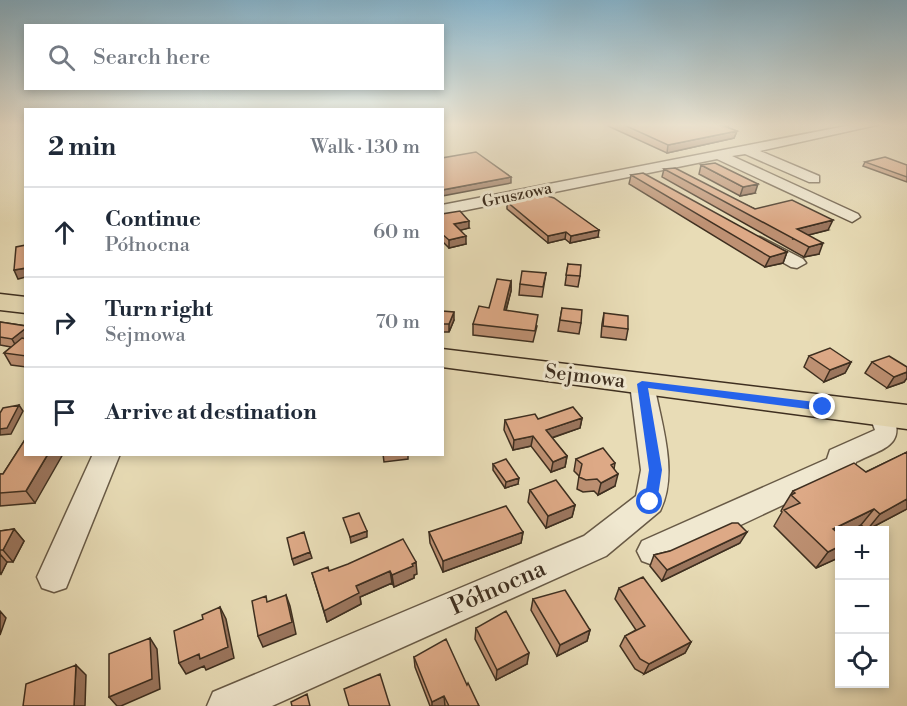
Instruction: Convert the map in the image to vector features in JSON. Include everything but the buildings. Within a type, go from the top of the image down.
[{"type":"main road","name":"Sejmowa","points":[[444,358],[895,416]]},
{"type":"street","name":"Gruszowa","points":[[444,210],[716,157]]},
{"type":"street","points":[[723,157],[852,217]]},
{"type":"street","points":[[764,157],[814,179]]},
{"type":"street","points":[[669,166],[689,177]]},
{"type":"street","points":[[639,172],[659,183]]},
{"type":"street","points":[[747,235],[797,263]]},
{"type":"street","name":"Północna","points":[[226,706],[595,546],[650,502],[656,470],[642,384]]},
{"type":"street","points":[[653,552],[843,464],[840,457],[886,436],[895,416]]},
{"type":"street","points":[[54,577],[106,456]]},
{"type":"route","points":[[650,502],[656,470],[642,384],[823,407]]}]
